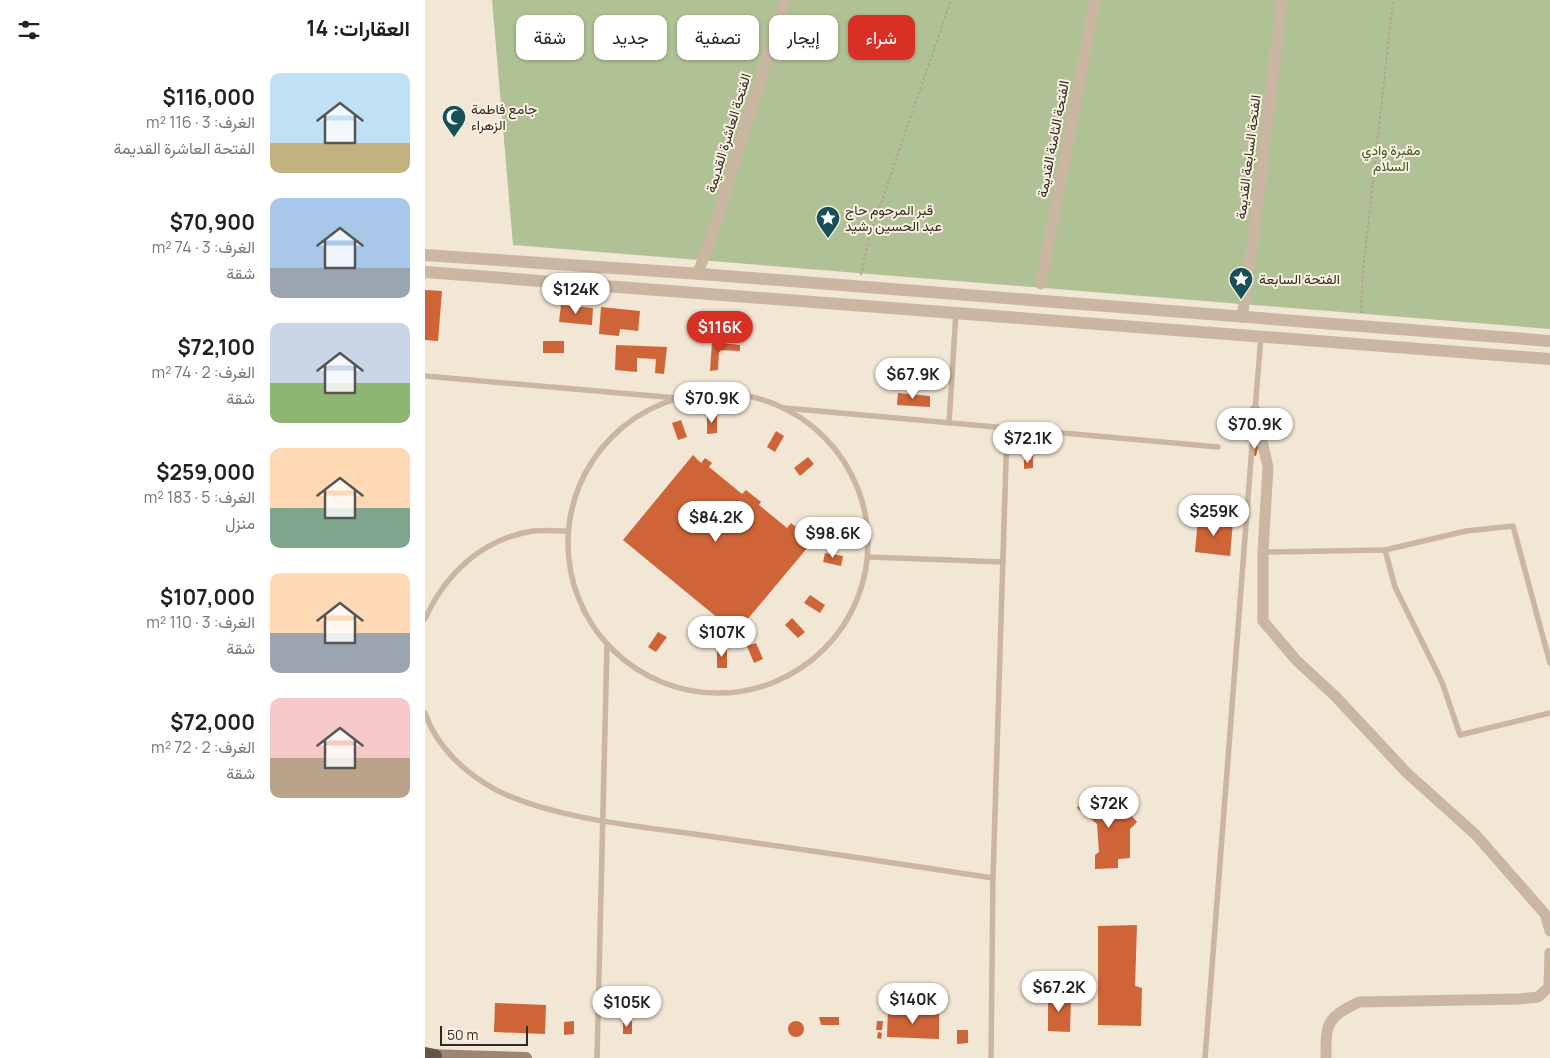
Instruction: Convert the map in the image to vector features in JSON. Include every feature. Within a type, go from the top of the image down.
[{"type":"main road","points":[[428,1055],[526,1058]]},
{"type":"street","name":"الفتحة العاشرة القديمة","points":[[698,274],[785,0]]},
{"type":"street","name":"الفتحة الثامنة القديمة","points":[[1041,284],[1095,0]]},
{"type":"street","name":"الفتحة السابعة القديمة","points":[[1242,318],[1282,0]]},
{"type":"street","points":[[425,255],[737,276],[1242,318],[1550,341]]},
{"type":"street","points":[[425,272],[1550,359]]},
{"type":"street","points":[[737,276],[742,287],[739,295]]},
{"type":"street","points":[[776,298],[774,288],[779,280]]},
{"type":"street","points":[[1530,339],[1534,346],[1531,358]]},
{"type":"street","points":[[1255,410],[1267,467],[1263,552],[1263,622],[1297,661],[1335,696],[1407,773],[1482,842],[1545,914],[1550,931]]},
{"type":"street","points":[[1326,1058],[1326,1030],[1340,1012],[1359,1002],[1537,997],[1549,987],[1550,953]]},
{"type":"lane","points":[[949,422],[957,312]]},
{"type":"lane","points":[[1205,1058],[1261,336]]},
{"type":"lane","points":[[425,376],[679,398],[714,393],[749,396],[783,408],[809,424],[831,444],[849,469],[861,497],[868,527],[868,557],[861,591],[847,623],[825,650],[805,666],[767,686],[733,693],[698,693],[664,684],[633,668],[607,646],[588,620],[575,592],[568,562],[567,531],[575,495],[591,461],[615,433],[645,412],[679,398]]},
{"type":"lane","points":[[783,408],[1218,447]]},
{"type":"lane","points":[[991,1058],[993,878],[1007,428]]},
{"type":"lane","points":[[1263,552],[1385,550],[1466,531],[1513,526],[1550,663]]},
{"type":"lane","points":[[425,619],[435,597],[457,568],[488,546],[510,537],[533,531],[567,531]]},
{"type":"lane","points":[[1385,550],[1395,587],[1442,682],[1461,735],[1550,712]]},
{"type":"lane","points":[[868,557],[1003,562]]},
{"type":"lane","points":[[597,1058],[607,646]]},
{"type":"lane","points":[[425,713],[437,738],[455,761],[477,779],[500,792],[537,805],[603,821],[993,878]]},
{"type":"path","points":[[860,286],[861,266],[867,241],[951,0]]},
{"type":"path","points":[[1360,326],[1363,271],[1393,0]]},
{"type":"green space","name":"مقبرة وادي السلام","points":[[492,0],[1550,0],[1550,329],[513,245]]},
{"type":"building","points":[[425,290],[442,291],[438,341],[425,340]]},
{"type":"building","points":[[561,305],[593,308],[592,325],[559,322]]},
{"type":"building","points":[[601,307],[640,311],[638,331],[620,329],[619,336],[599,334]]},
{"type":"building","points":[[543,341],[564,341],[564,353],[543,353]]},
{"type":"building","points":[[712,342],[740,345],[740,351],[719,350],[718,370],[710,371]]},
{"type":"building","points":[[616,345],[667,347],[664,374],[655,373],[656,359],[637,358],[637,372],[615,370]]},
{"type":"building","points":[[898,393],[930,396],[930,407],[897,405]]},
{"type":"building","points":[[707,415],[717,415],[717,433],[707,434]]},
{"type":"building","points":[[681,420],[687,437],[678,440],[672,423]]},
{"type":"building","points":[[776,431],[784,436],[775,452],[767,447]]},
{"type":"building","points":[[1024,444],[1034,445],[1033,459],[1024,455]]},
{"type":"building","points":[[1254,444],[1259,445],[1256,456],[1250,455]]},
{"type":"building","points":[[693,455],[701,463],[705,458],[712,463],[709,467],[742,494],[746,490],[761,502],[759,505],[787,528],[791,523],[805,534],[799,540],[808,547],[736,633],[623,540]]},
{"type":"building","points":[[808,457],[814,464],[800,476],[794,468]]},
{"type":"building","points":[[1033,459],[1033,468],[1024,469],[1024,460]]},
{"type":"building","points":[[1198,518],[1233,521],[1230,556],[1195,552]]},
{"type":"building","points":[[841,520],[842,530],[824,532],[823,522]]},
{"type":"building","points":[[825,553],[843,556],[841,566],[823,562]]},
{"type":"building","points":[[810,595],[825,605],[820,613],[804,603]]},
{"type":"building","points":[[792,618],[805,632],[798,638],[785,625]]},
{"type":"building","points":[[658,632],[667,637],[656,652],[648,647]]},
{"type":"building","points":[[756,643],[763,659],[754,663],[747,646]]},
{"type":"building","points":[[717,649],[727,649],[727,668],[717,668]]},
{"type":"building","points":[[1092,789],[1105,802],[1110,797],[1116,803],[1129,801],[1128,812],[1137,822],[1130,829],[1130,858],[1118,859],[1118,868],[1095,869],[1095,855],[1099,852],[1097,824],[1077,808]]},
{"type":"building","points":[[1137,925],[1135,986],[1142,988],[1141,1026],[1098,1025],[1098,926]]},
{"type":"building","points":[[1048,995],[1071,996],[1070,1032],[1048,1031]]},
{"type":"building","points":[[495,1003],[546,1005],[545,1034],[494,1032]]},
{"type":"building","points":[[888,1010],[939,1012],[939,1039],[887,1037]]},
{"type":"building","points":[[819,1017],[839,1017],[839,1025],[821,1025]]},
{"type":"building","points":[[574,1021],[574,1034],[564,1035],[564,1022]]},
{"type":"building","points":[[623,1021],[632,1021],[632,1034],[623,1034]]},
{"type":"building","points":[[796,1021],[802,1023],[804,1029],[802,1035],[796,1037],[790,1035],[788,1029],[790,1023]]},
{"type":"building","points":[[877,1021],[883,1021],[882,1030],[876,1030]]},
{"type":"building","points":[[957,1030],[968,1030],[968,1043],[957,1044]]},
{"type":"building","points":[[878,1032],[882,1033],[881,1039],[877,1038]]},
{"type":"place","name":"جامع فاطمة الزهراء","points":[[454,138]]},
{"type":"place","name":"قبر المرحوم حاج عبد الحسين رشيد","points":[[828,239]]},
{"type":"place","name":"الفتحة السابعة","points":[[1241,300]]}]
